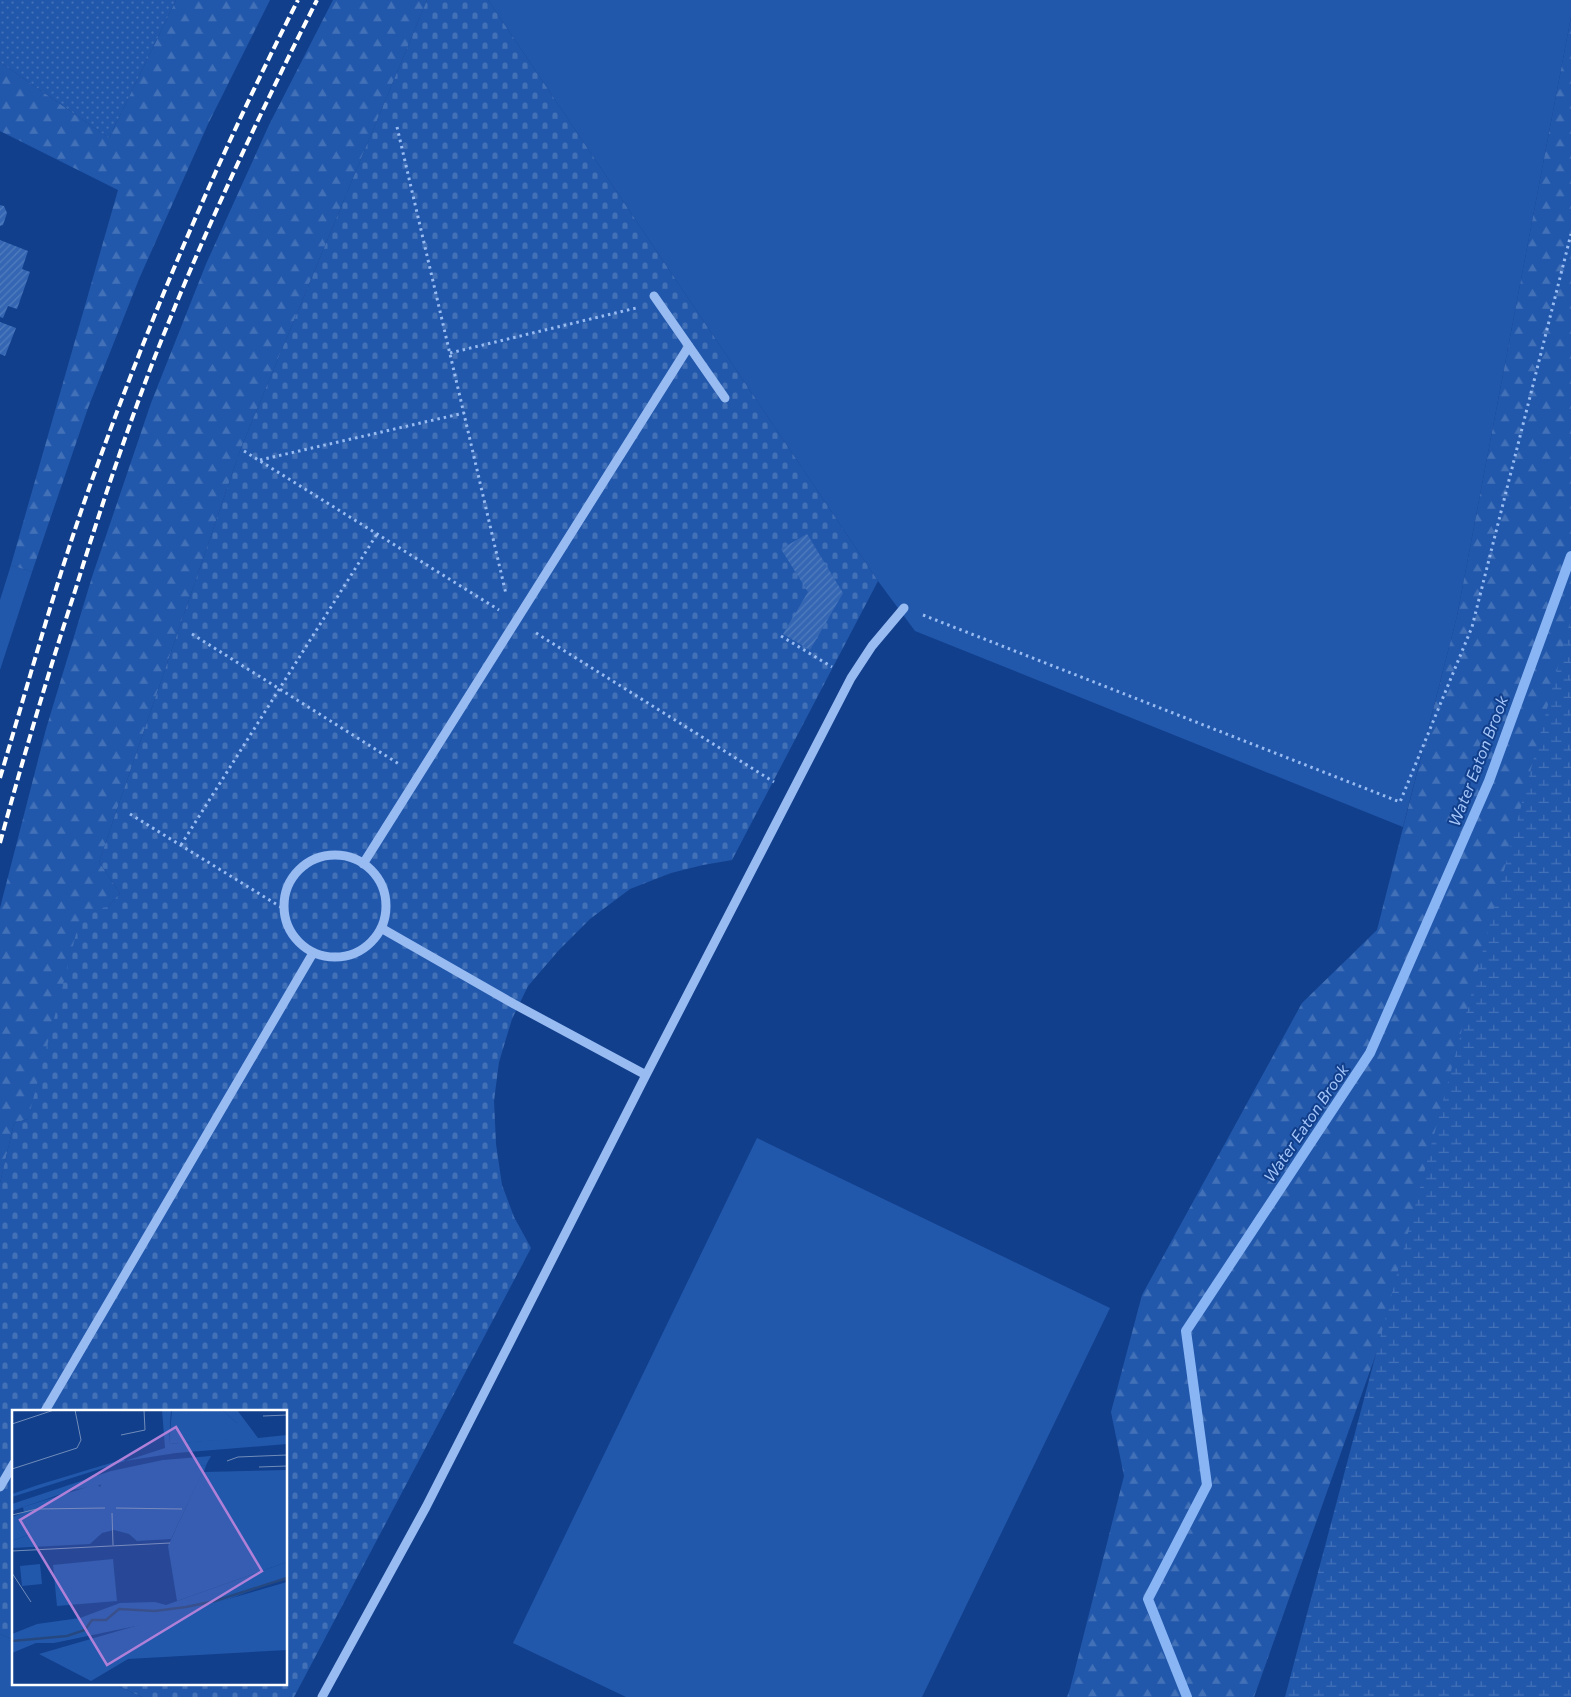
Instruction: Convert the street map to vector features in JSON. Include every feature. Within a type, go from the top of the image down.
[{"type":"street","points":[[656,299],[725,398]]},
{"type":"street","points":[[363,864],[689,346]]},
{"type":"street","points":[[322,1697],[426,1507],[851,678],[872,646],[904,608]]},
{"type":"street","points":[[333,855],[348,857],[363,864],[374,874],[386,900],[386,914],[381,928],[372,941],[360,951],[345,957],[328,957],[313,953],[302,945],[292,935],[286,923],[284,909],[286,893],[292,879],[303,866],[317,858],[333,855]]},
{"type":"street","points":[[381,928],[514,1004],[646,1075]]},
{"type":"street","points":[[45,1410],[313,953]]},
{"type":"street","points":[[0,1487],[12,1466]]},
{"type":"path","points":[[397,127],[507,598]]},
{"type":"path","points":[[904,608],[1400,802],[1472,627],[1571,234]]},
{"type":"path","points":[[450,353],[656,299]]},
{"type":"path","points":[[259,460],[464,414]]},
{"type":"path","points":[[181,846],[378,534]]},
{"type":"path","points":[[192,634],[418,777]]},
{"type":"path","points":[[781,636],[851,678]]},
{"type":"path","points":[[130,814],[284,909]]},
{"type":"green space","points":[[0,0],[176,0],[109,138],[0,62]]},
{"type":"green space","points":[[176,0],[270,0],[208,124],[139,279],[88,408],[32,572],[11,565],[118,190],[0,131],[0,62],[109,138]]},
{"type":"green space","points":[[333,0],[427,0],[241,448],[99,862],[120,893],[108,907],[28,1119],[14,1123],[0,1183],[0,908],[46,729],[92,577],[151,403],[206,264],[269,125]]},
{"type":"green space","points":[[427,0],[488,0],[878,581],[732,860],[671,873],[630,889],[590,919],[559,950],[528,986],[512,1019],[499,1062],[494,1101],[496,1144],[502,1185],[514,1217],[531,1248],[294,1697],[142,1697],[114,1684],[288,1684],[288,1410],[12,1410],[12,1639],[0,1634],[0,1183],[14,1123],[28,1119],[82,911],[108,907],[120,893],[99,862],[241,448]]},
{"type":"green space","points":[[488,0],[1571,0],[1571,17],[1457,616],[1403,827],[915,631],[878,581]]},
{"type":"green space","points":[[1571,17],[1571,763],[1556,848],[1254,1697],[1067,1697],[1124,1476],[1111,1412],[1142,1295],[1302,1003],[1377,930],[1457,616]]},
{"type":"green space","points":[[11,565],[32,572],[0,670],[0,600]]},
{"type":"green space","points":[[1571,618],[1571,1697],[1285,1697]]},
{"type":"green space","points":[[757,1138],[1110,1308],[922,1697],[626,1697],[513,1643]]},
{"type":"green space","points":[[0,1634],[12,1639],[12,1684],[114,1684],[142,1697],[0,1697]]},
{"type":"building","points":[[0,205],[4,206],[7,213],[3,225],[0,226]]},
{"type":"building","points":[[0,240],[28,251],[22,269],[30,272],[17,309],[8,306],[3,318],[0,317]]},
{"type":"building","points":[[0,322],[16,328],[5,356],[0,354]]},
{"type":"building","points":[[807,534],[843,593],[810,650],[783,634],[808,592],[781,549]]},
{"type":"waterway","name":"Water Eaton Brook","points":[[1187,1697],[1148,1599],[1207,1485],[1186,1331],[1370,1053],[1489,781],[1571,556]]},
{"type":"railway","points":[[0,778],[74,532],[133,370],[211,183],[298,0]]},
{"type":"railway","points":[[0,843],[36,716],[93,533],[154,359],[191,267],[231,177],[317,0]]}]
